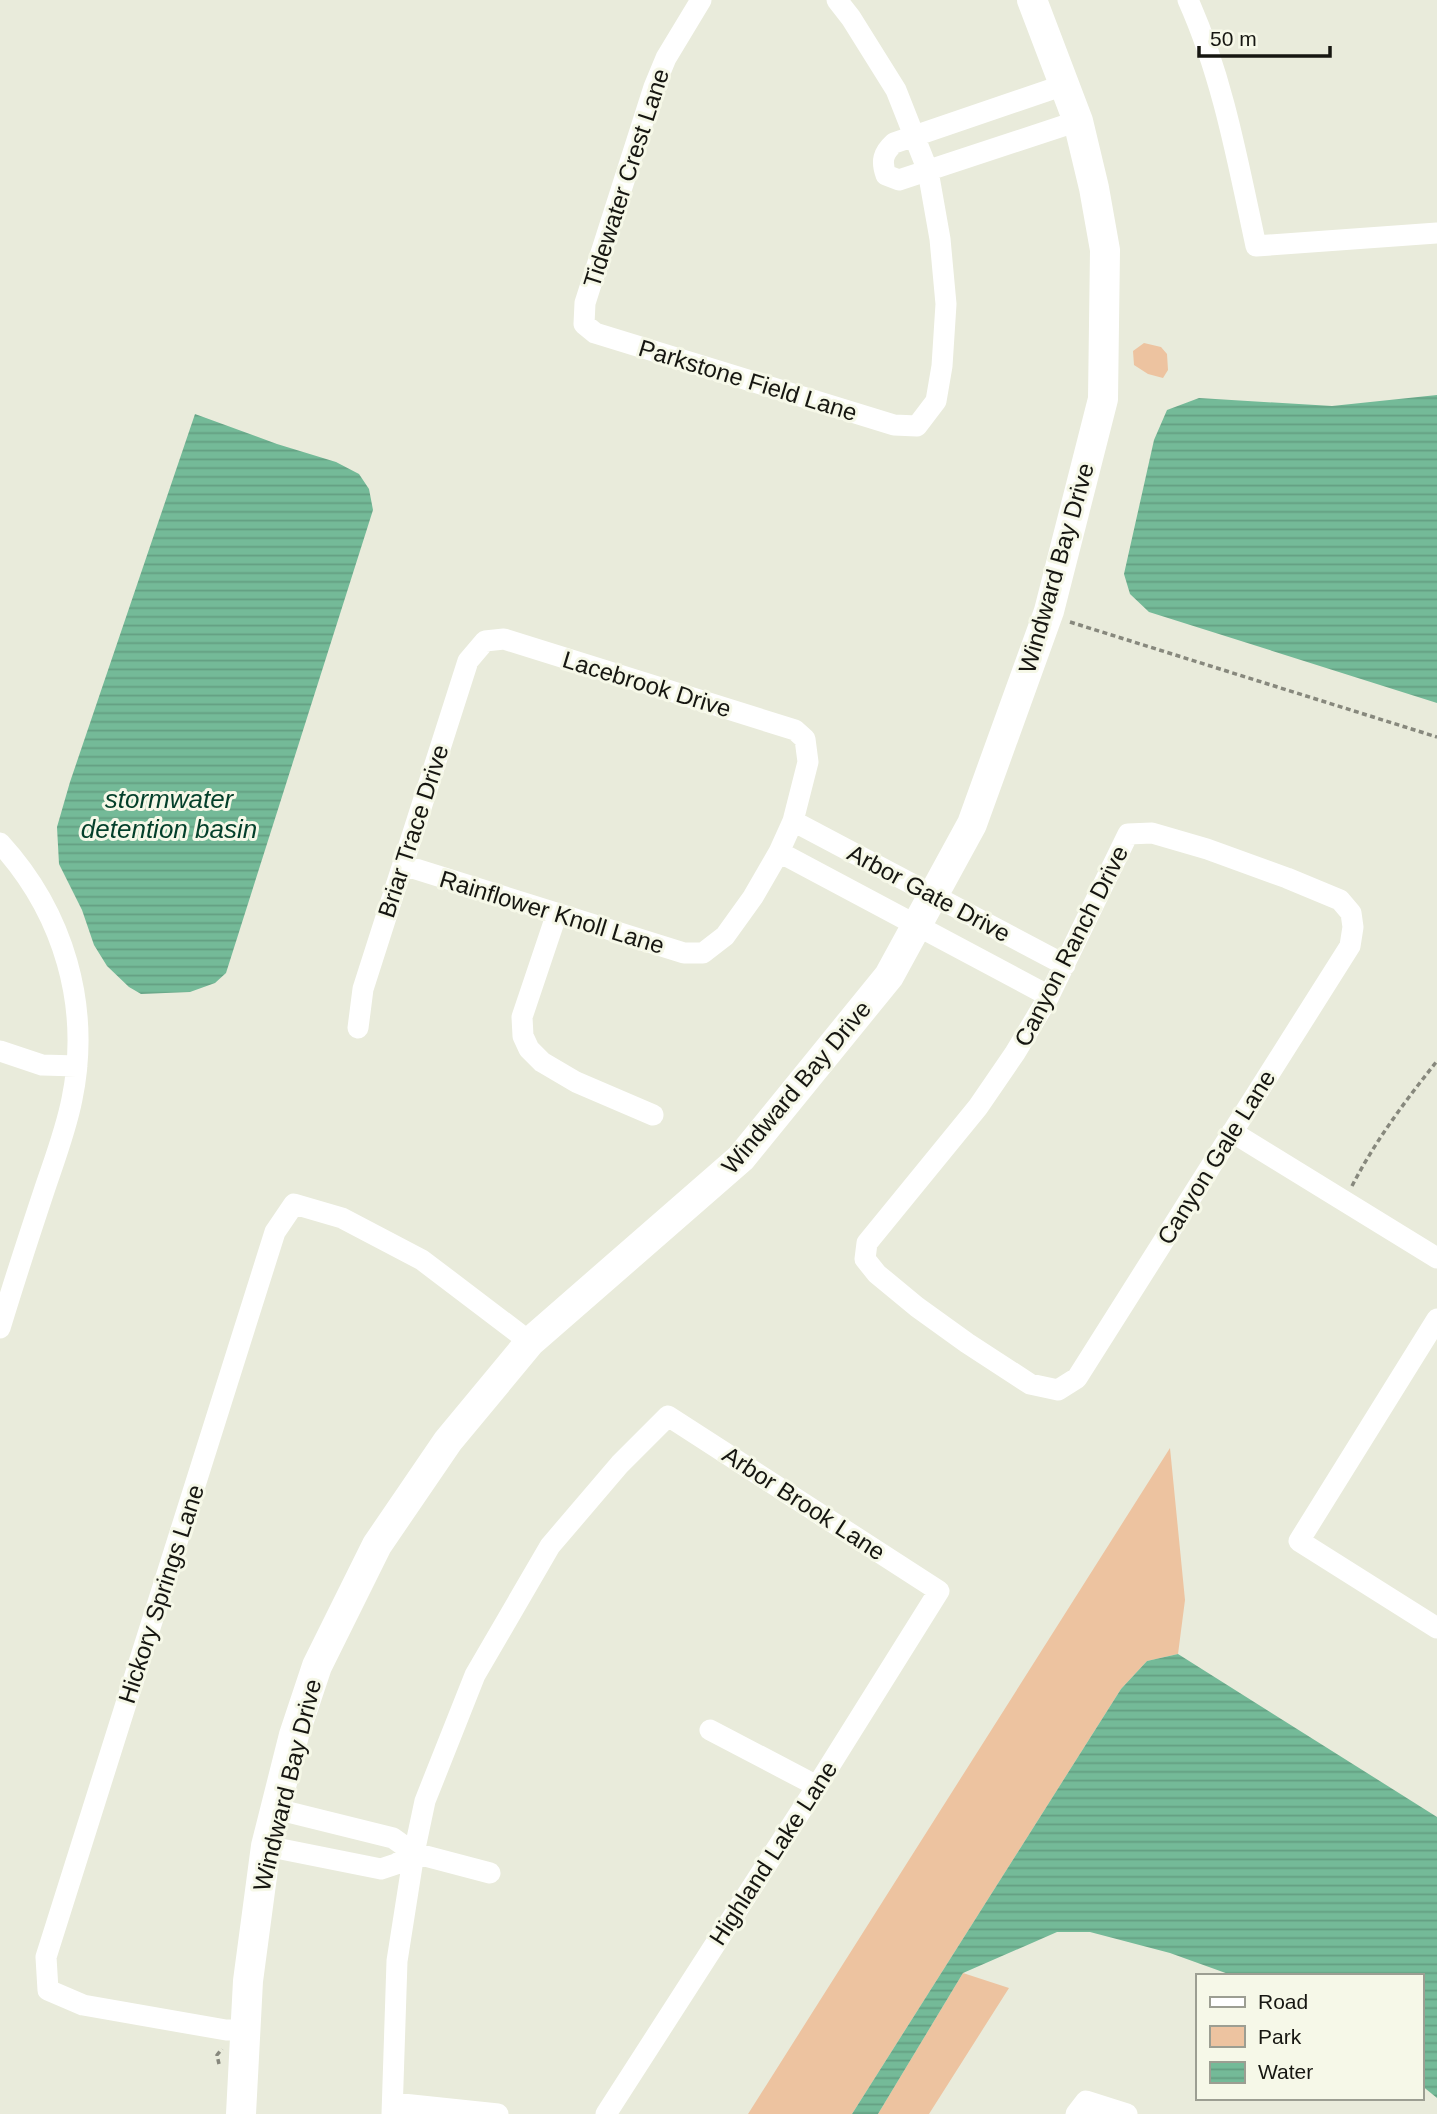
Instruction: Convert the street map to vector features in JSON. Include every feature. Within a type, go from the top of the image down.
[{"type":"street","name":"Tidewater Crest Lane","points":[[584,324],[585,303],[654,87],[666,58],[701,0]]},
{"type":"street","points":[[837,0],[896,90],[928,171]]},
{"type":"street","name":"Windward Bay Drive","points":[[242,2114],[245,2029],[253,1940],[266,1846],[294,1735],[317,1666],[377,1545],[448,1441],[530,1342],[741,1158],[889,976],[972,824],[1049,611],[1103,399],[1105,250],[1094,188],[1078,121],[1032,0]]},
{"type":"street","points":[[1188,0],[1199,25],[1231,130],[1256,246],[1437,233]]},
{"type":"street","points":[[1064,85],[894,143],[885,152],[882,164],[886,175],[899,180],[1078,121]]},
{"type":"street","name":"Parkstone Field Lane","points":[[584,324],[595,333],[894,425],[917,426],[936,401],[942,366],[946,304],[940,239],[928,171]]},
{"type":"street","name":"Lacebrook Drive","points":[[485,641],[504,639],[795,730],[806,739],[808,762],[793,821]]},
{"type":"street","name":"Briar Trace Drive","points":[[358,1028],[363,989],[468,660],[485,641]]},
{"type":"street","points":[[779,852],[793,821]]},
{"type":"street","name":"Arbor Gate Drive","points":[[793,821],[1065,965]]},
{"type":"street","name":"Canyon Gale Lane","points":[[1058,1390],[1077,1378],[1350,946],[1353,927],[1351,913],[1340,900],[1218,853],[1152,833],[1128,834]]},
{"type":"street","name":"Canyon Ranch Drive","points":[[1058,1390],[1030,1384],[917,1307],[877,1274],[865,1259],[867,1243],[978,1107],[1016,1053],[1065,965],[1128,834]]},
{"type":"street","points":[[0,843],[33,887],[59,936],[76,997],[78,1023],[77,1066],[66,1121],[5,1297],[0,1328]]},
{"type":"street","name":"Arbor Gate Drive","points":[[779,852],[1049,996]]},
{"type":"street","name":"Rainflower Knoll Lane","points":[[403,865],[684,953],[703,953],[725,936],[753,897],[779,852]]},
{"type":"street","points":[[557,913],[522,1017],[523,1036],[529,1049],[542,1062],[576,1082],[653,1115]]},
{"type":"street","points":[[0,1051],[42,1065],[77,1066]]},
{"type":"street","points":[[1232,1132],[1437,1258]]},
{"type":"street","name":"Hickory Springs Lane","points":[[245,2029],[226,2030],[83,2006],[48,1990],[46,1957],[275,1232],[294,1204],[342,1218],[422,1260],[530,1342]]},
{"type":"street","points":[[1437,1319],[1298,1541],[1437,1628]]},
{"type":"street","name":"Arbor Brook Lane","points":[[414,1853],[425,1801],[475,1675],[550,1546],[620,1464],[668,1416],[939,1591]]},
{"type":"street","name":"Highland Lake Lane","points":[[606,2114],[939,1591]]},
{"type":"street","points":[[710,1730],[817,1786]]},
{"type":"street","points":[[276,1808],[393,1838],[414,1853],[490,1873]]},
{"type":"street","points":[[266,1846],[381,1869],[397,1864],[414,1853]]},
{"type":"street","points":[[414,1853],[397,1961],[393,2108],[498,2114]]},
{"type":"street","points":[[1081,2108],[1127,2114]]},
{"type":"path","points":[[1070,622],[1437,737]]},
{"type":"path","points":[[1353,1183],[1392,1119],[1437,1060]]},
{"type":"green space","points":[[1144,343],[1161,347],[1167,354],[1168,370],[1163,378],[1148,374],[1134,365],[1133,351]]},
{"type":"green space","points":[[1170,1448],[1185,1600],[1178,1654],[1147,1661],[1121,1689],[852,2114],[748,2114]]},
{"type":"green space","points":[[963,1973],[1009,1988],[929,2114],[878,2114]]},
{"type":"water","points":[[1437,395],[1437,703],[1149,612],[1130,594],[1124,574],[1154,440],[1167,410],[1199,398],[1332,406]]},
{"type":"water","name":"stormwater detention basin","points":[[195,414],[336,462],[359,474],[369,489],[373,510],[226,973],[215,983],[190,992],[141,994],[129,987],[107,966],[94,945],[82,910],[59,864],[57,827]]},
{"type":"water","points":[[1178,1654],[1437,1817],[1437,2098],[1423,2087],[1423,1974],[1228,1974],[1170,1953],[1090,1932],[1057,1932],[963,1973],[878,2114],[852,2114],[1121,1689],[1147,1661]]}]
